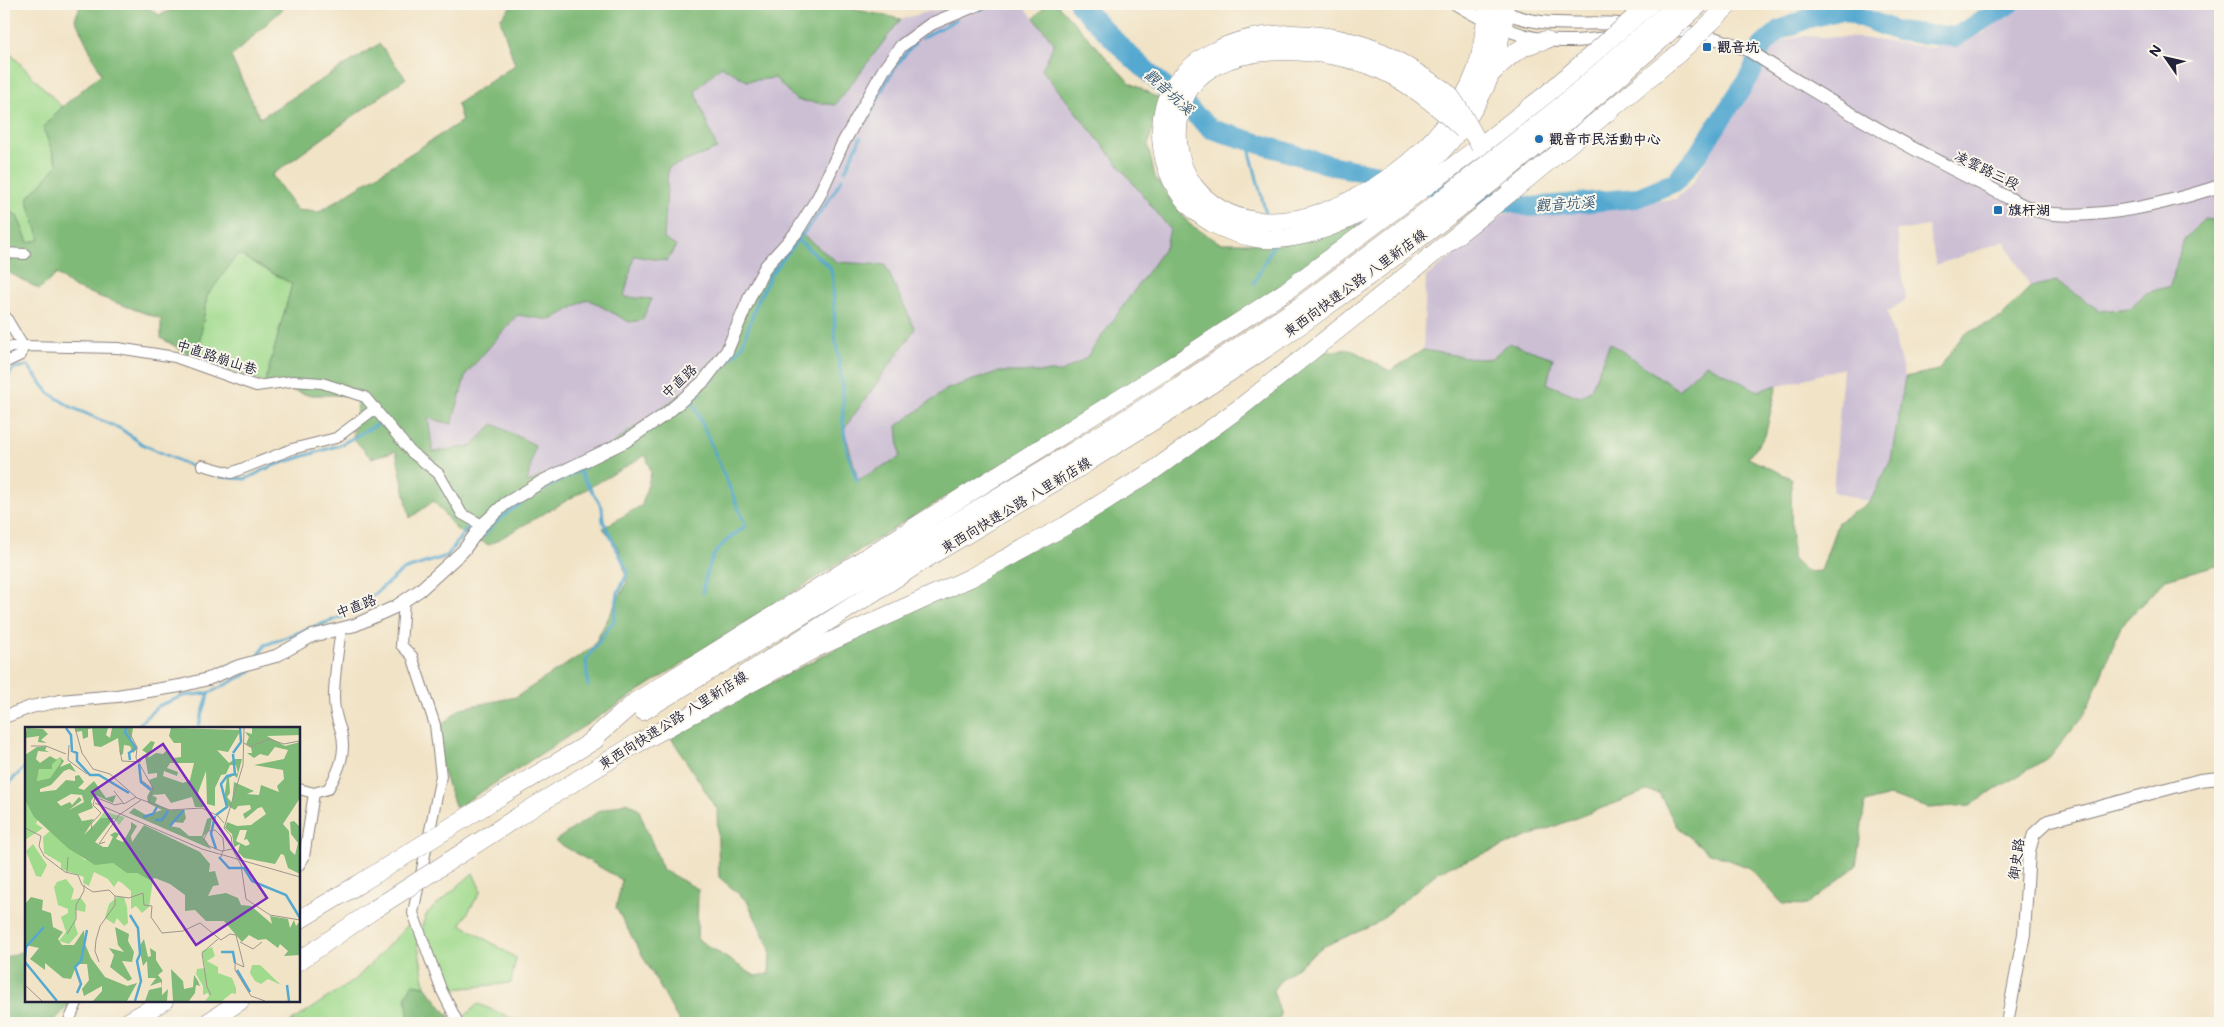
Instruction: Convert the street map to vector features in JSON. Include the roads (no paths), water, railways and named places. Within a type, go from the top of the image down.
[{"type":"highway","points":[[586,745],[635,702],[1169,368],[1286,291],[1548,93],[1650,4]]},
{"type":"highway","name":"東西向快速公路 八里新店線","points":[[300,960],[375,909],[519,816],[931,555],[1075,460],[1179,386],[1300,306],[1436,204],[1562,105],[1677,4]]},
{"type":"highway","name":"東西向快速公路 八里新店線","points":[[300,919],[504,794],[860,582],[1075,460],[1187,400],[1309,318],[1416,239],[1572,119],[1700,4]]},
{"type":"highway","points":[[629,748],[816,648],[970,578],[1065,526],[1154,470],[1241,407],[1515,189],[1679,53],[1730,4]]},
{"type":"highway","points":[[1430,154],[1472,79],[1478,62],[1488,10]]},
{"type":"highway","points":[[1504,20],[1490,75],[1466,120],[1430,154],[1404,185],[1354,216],[1328,227],[1278,238],[1256,238],[1224,229],[1207,220],[1190,207],[1177,191],[1168,173],[1163,156],[1162,116],[1166,98],[1188,68],[1204,55],[1248,39],[1281,35],[1306,35],[1358,44],[1382,52],[1450,96],[1480,146],[1515,189]]},
{"type":"highway","points":[[1490,75],[1510,54],[1530,43],[1546,40]]},
{"type":"highway","points":[[126,1023],[162,1002]]},
{"type":"highway","points":[[207,1023],[238,1002]]},
{"type":"street","name":"中直路","points":[[4,717],[31,707],[60,701],[116,696],[180,686],[208,679],[276,656],[312,636],[355,625],[395,607],[420,590],[462,551],[482,525],[505,504],[543,481],[626,441],[666,414],[704,381],[728,350],[751,294],[766,266],[796,233],[819,196],[842,145],[883,71],[901,46],[931,24],[979,4]]},
{"type":"street","points":[[1456,4],[1488,10],[1504,20],[1546,40],[1573,40],[1677,31]]},
{"type":"street","points":[[1504,20],[1550,24],[1620,24],[1677,31]]},
{"type":"street","name":"凌雲路三段","points":[[1677,31],[1698,33],[1727,41],[1748,50],[1950,169],[2030,208],[2052,214],[2096,214],[2180,199],[2220,186]]},
{"type":"street","points":[[4,253],[25,254]]},
{"type":"street","points":[[4,314],[23,346],[21,355],[4,363]]},
{"type":"street","name":"中直路崩山巷","points":[[4,348],[23,346],[118,348],[175,357],[256,386],[292,381],[322,383],[365,397],[411,452],[439,474],[462,514],[482,525]]},
{"type":"street","points":[[202,465],[231,473],[292,449],[336,438],[376,408]]},
{"type":"street","points":[[420,590],[404,601],[402,645],[412,656],[435,725],[441,776],[413,913],[441,989],[458,1023]]},
{"type":"street","points":[[300,789],[314,793],[328,789],[337,775],[343,756],[342,733],[336,721],[334,699],[341,629]]},
{"type":"street","name":"御史路","points":[[2006,1023],[2024,934],[2029,851],[2034,834],[2039,828],[2048,821],[2200,780],[2220,778]]},
{"type":"street","points":[[300,863],[304,857],[314,793]]},
{"type":"street","points":[[68,1023],[78,1002]]},
{"type":"waterway","points":[[979,10],[994,4]]},
{"type":"waterway","name":"觀音坑溪","points":[[1079,4],[1125,51],[1211,129],[1330,165],[1531,207],[1636,198],[1675,182],[1698,154],[1751,74],[1762,46],[1780,30],[1809,18],[1843,10],[1897,31],[1955,37],[2010,4]]},
{"type":"waterway","points":[[922,38],[956,20]]},
{"type":"waterway","points":[[868,121],[888,80],[900,61],[915,43]]},
{"type":"waterway","points":[[845,171],[861,137]]},
{"type":"waterway","points":[[1247,140],[1266,214]]},
{"type":"waterway","points":[[710,382],[742,346],[756,305],[771,274],[825,206],[842,179]]},
{"type":"waterway","points":[[798,240],[830,267],[833,279],[835,335],[843,388],[843,423],[847,451],[857,481]]},
{"type":"waterway","points":[[1254,283],[1274,244]]},
{"type":"waterway","points":[[4,382],[14,368],[28,366],[49,393],[71,407],[121,429],[142,444],[197,469],[222,477],[246,479],[272,466],[340,445],[380,423]]},
{"type":"waterway","points":[[681,409],[701,392]]},
{"type":"waterway","points":[[692,400],[746,526],[727,540],[715,554],[707,570],[703,593]]},
{"type":"waterway","points":[[484,536],[516,506],[584,468]]},
{"type":"waterway","points":[[579,471],[602,507],[603,521],[628,572],[618,593],[614,620],[586,660],[588,686]]},
{"type":"waterway","points":[[354,611],[403,570],[447,556],[468,527]]},
{"type":"waterway","points":[[258,657],[265,645],[344,616]]},
{"type":"waterway","points":[[136,727],[158,706],[183,696],[209,693],[249,673],[254,667]]},
{"type":"waterway","points":[[198,727],[209,693]]},
{"type":"waterway","points":[[4,788],[25,767]]},
{"type":"place","name":"觀音坑","points":[[1707,47]]},
{"type":"place","name":"觀音市民活動中心","points":[[1539,139]]},
{"type":"place","name":"旗杆湖","points":[[1998,210]]}]
